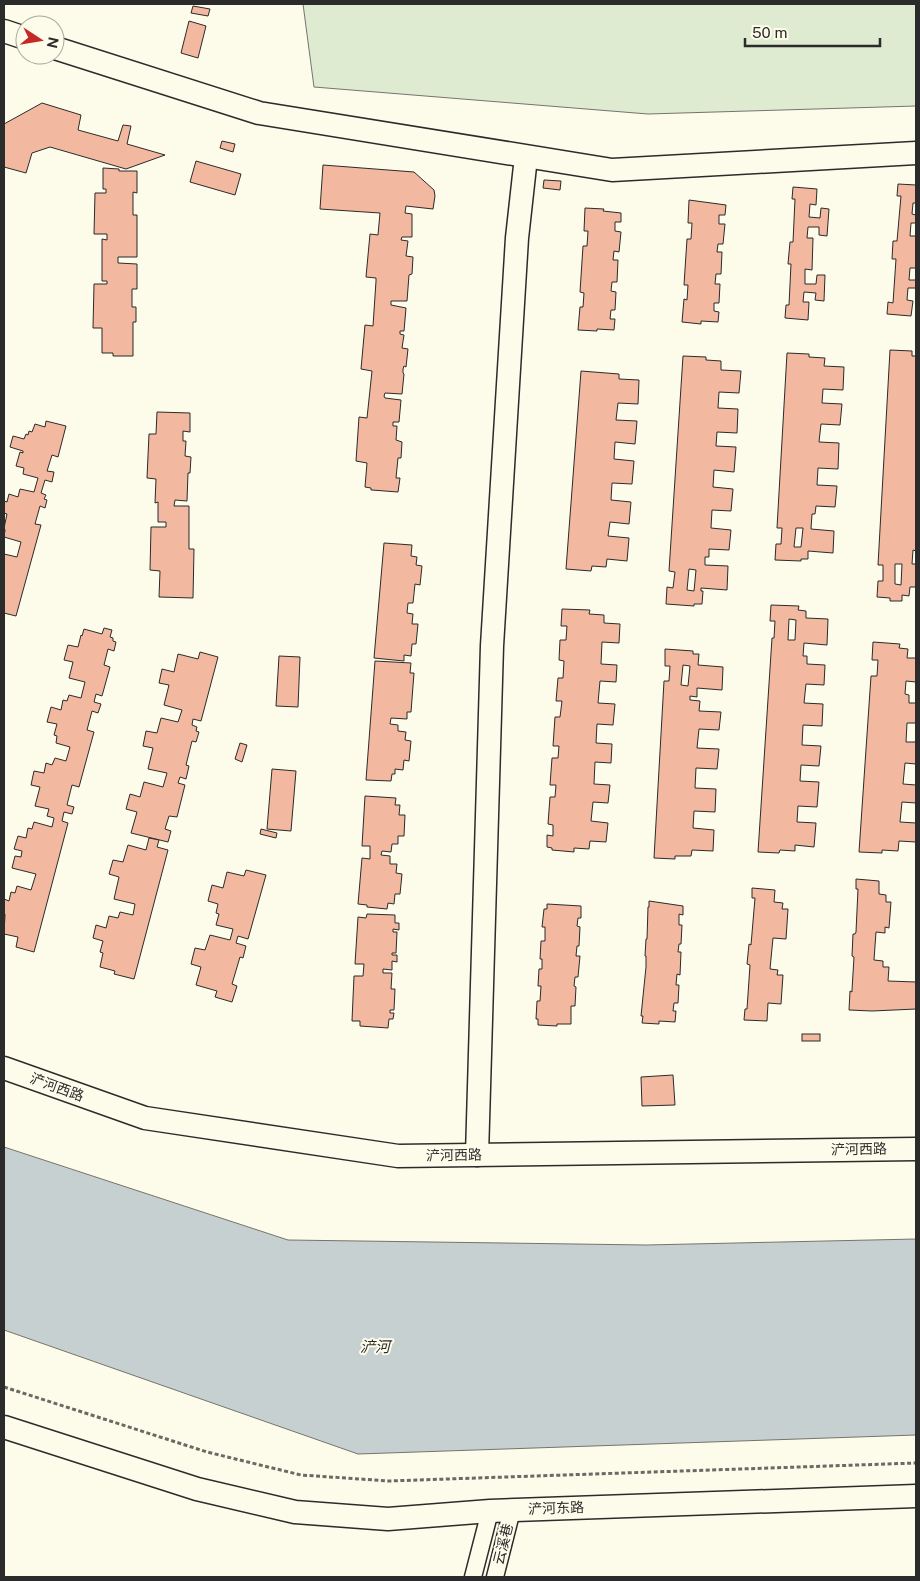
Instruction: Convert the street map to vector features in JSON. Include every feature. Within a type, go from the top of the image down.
[{"type":"street","points":[[65,51],[259,114],[612,170],[916,153]]},
{"type":"street","points":[[477,1155],[492,646],[517,238],[526,156]]},
{"type":"street","name":"浐河西路","points":[[4,1068],[145,1118],[398,1156],[916,1149]]},
{"type":"street","points":[[4,1427],[197,1489],[295,1512],[388,1519],[501,1510]]},
{"type":"street","name":"浐河东路","points":[[501,1510],[543,1497],[916,1480]]},
{"type":"street","name":"浐河东路","points":[[501,1510],[916,1496]]},
{"type":"street","name":"云溪巷","points":[[473,1577],[501,1510]]},
{"type":"street","name":"云溪巷","points":[[495,1577],[501,1510]]},
{"type":"path","points":[[4,1387],[207,1452],[301,1475],[389,1481],[916,1463]]},
{"type":"green space","points":[[303,4],[916,4],[916,106],[648,114],[314,87]]},
{"type":"water","name":"浐河","points":[[4,1147],[288,1240],[646,1245],[916,1239],[916,1435],[358,1454],[4,1330]]},
{"type":"building","points":[[193,6],[210,9],[208,16],[191,13]]},
{"type":"building","points":[[189,21],[206,26],[198,58],[181,53]]},
{"type":"building","points":[[42,103],[81,115],[78,130],[118,141],[123,125],[131,126],[127,144],[165,155],[126,169],[50,147],[32,153],[26,173],[4,167],[4,124]]},
{"type":"building","points":[[222,141],[235,144],[233,152],[220,148]]},
{"type":"building","points":[[196,161],[241,174],[235,195],[190,182]]},
{"type":"building","points":[[323,165],[414,172],[434,190],[433,209],[406,206],[405,213],[412,214],[412,237],[402,237],[401,240],[408,241],[406,256],[413,257],[412,274],[409,275],[407,301],[391,301],[391,305],[406,308],[404,331],[400,331],[400,334],[404,335],[402,348],[408,349],[406,367],[404,366],[403,369],[402,394],[385,393],[384,396],[385,398],[401,400],[399,422],[393,422],[393,426],[397,426],[396,440],[402,442],[401,458],[398,458],[396,478],[400,478],[398,492],[371,490],[371,488],[365,487],[367,463],[356,461],[359,417],[367,418],[372,371],[361,369],[365,325],[373,326],[376,281],[376,278],[366,277],[370,234],[378,235],[380,213],[320,209]]},
{"type":"building","points":[[103,168],[119,169],[119,171],[137,171],[137,193],[133,192],[133,215],[137,215],[137,257],[118,257],[118,263],[137,264],[137,289],[132,289],[132,307],[136,307],[136,322],[133,322],[133,356],[113,356],[113,353],[102,353],[102,328],[93,328],[94,284],[107,284],[107,281],[102,281],[102,239],[107,240],[107,234],[94,234],[95,193],[106,193],[106,189],[103,189]]},
{"type":"building","points":[[544,180],[561,181],[560,190],[543,188]]},
{"type":"building","points":[[898,184],[916,185],[916,203],[913,203],[912,214],[916,215],[916,223],[911,223],[910,236],[916,236],[916,268],[910,268],[909,280],[916,280],[916,288],[908,288],[907,300],[913,301],[911,316],[887,314],[888,302],[893,303],[896,259],[892,259],[893,241],[897,241],[901,196],[897,196]]},
{"type":"building","points":[[793,187],[817,189],[816,205],[810,204],[809,217],[820,218],[821,208],[829,209],[827,236],[819,235],[819,227],[808,227],[807,238],[813,238],[812,270],[805,269],[805,284],[816,284],[817,275],[825,275],[824,301],[815,300],[816,293],[804,292],[803,302],[809,302],[808,320],[785,318],[786,305],[789,305],[791,264],[788,264],[790,242],[793,242],[795,199],[792,199]]},
{"type":"building","points":[[689,200],[726,205],[725,215],[719,215],[719,224],[725,224],[723,244],[718,244],[717,252],[722,252],[721,274],[716,274],[715,284],[720,284],[719,303],[714,303],[714,311],[719,312],[718,322],[701,321],[701,324],[682,322],[684,299],[687,300],[688,285],[684,285],[687,239],[691,239],[692,223],[688,223]]},
{"type":"building","points":[[585,208],[604,209],[603,211],[621,213],[621,222],[615,222],[615,231],[621,232],[619,252],[614,251],[613,260],[618,260],[617,282],[612,282],[611,291],[616,292],[615,310],[611,310],[610,319],[615,319],[614,330],[578,330],[580,307],[583,307],[584,293],[580,292],[583,246],[587,246],[588,231],[584,231]]},
{"type":"building","points":[[890,350],[912,351],[912,356],[916,356],[916,551],[913,550],[912,564],[916,564],[916,587],[910,587],[909,596],[902,595],[902,601],[890,601],[890,598],[877,597],[878,581],[883,581],[883,565],[878,565]],"holes":[[[895,564],[902,564],[901,585],[895,584]]]},
{"type":"building","points":[[787,353],[809,354],[809,357],[825,358],[824,366],[844,367],[843,390],[823,389],[822,403],[842,404],[840,425],[821,424],[819,442],[839,443],[838,469],[818,468],[817,485],[837,486],[835,507],[816,506],[815,514],[812,514],[811,529],[834,531],[833,553],[808,551],[808,559],[801,559],[801,561],[775,560],[776,544],[781,544],[782,528],[777,528]],"holes":[[[796,528],[803,528],[801,547],[794,547]]]},
{"type":"building","points":[[683,356],[706,357],[706,360],[721,361],[721,370],[741,371],[739,393],[719,392],[718,408],[738,409],[737,433],[717,432],[716,446],[736,447],[734,472],[714,470],[713,487],[733,489],[731,511],[712,510],[711,528],[731,530],[729,550],[709,549],[709,557],[705,557],[705,565],[728,566],[727,590],[701,588],[701,591],[703,591],[702,604],[694,604],[694,606],[666,604],[667,587],[673,588],[675,572],[669,571]],"holes":[[[689,569],[696,570],[694,591],[687,590]]]},
{"type":"building","points":[[581,371],[619,374],[619,379],[639,380],[638,404],[618,403],[616,420],[637,421],[635,444],[615,442],[614,459],[634,461],[632,484],[612,483],[611,500],[631,502],[629,524],[610,522],[608,536],[629,538],[627,561],[607,559],[606,567],[592,566],[591,571],[566,569]]},
{"type":"building","points":[[157,412],[190,413],[190,432],[183,431],[183,441],[186,441],[185,456],[191,457],[190,473],[188,473],[187,501],[175,500],[174,506],[189,506],[189,549],[194,549],[193,598],[159,597],[160,571],[150,570],[151,527],[166,527],[166,522],[158,522],[158,502],[155,503],[156,479],[147,478],[149,434],[156,434]]},
{"type":"building","points":[[46,421],[66,426],[58,457],[52,455],[47,471],[54,472],[52,482],[45,480],[41,493],[46,495],[44,499],[47,500],[45,508],[40,506],[35,524],[41,525],[16,616],[4,613],[4,554],[17,557],[21,542],[4,537],[7,514],[4,513],[4,501],[7,502],[9,494],[18,497],[20,489],[34,492],[38,478],[23,474],[24,468],[16,466],[20,452],[23,453],[23,451],[10,447],[13,436],[24,439],[29,431],[32,432],[35,424],[45,427]]},
{"type":"building","points":[[384,543],[412,545],[411,556],[417,557],[416,565],[422,566],[420,585],[415,584],[413,603],[408,603],[407,613],[413,614],[412,624],[418,624],[416,644],[412,644],[411,656],[404,655],[404,661],[374,658]]},
{"type":"building","points":[[771,605],[799,606],[798,610],[806,611],[806,618],[828,619],[827,645],[804,643],[803,656],[807,656],[807,664],[825,665],[824,685],[806,684],[804,703],[823,704],[822,726],[803,725],[802,745],[821,746],[819,766],[801,765],[800,781],[819,782],[817,807],[798,806],[797,822],[816,823],[814,847],[795,845],[795,851],[780,850],[779,853],[758,852],[772,638],[774,638],[775,621],[770,621]],"holes":[[[789,619],[796,620],[795,640],[788,640]]]},
{"type":"building","points":[[562,609],[590,610],[589,614],[604,615],[604,623],[620,624],[619,643],[602,642],[601,664],[617,665],[616,682],[600,681],[598,703],[615,704],[613,725],[597,724],[596,743],[612,744],[611,763],[595,762],[594,784],[610,785],[608,803],[593,802],[591,821],[608,823],[606,842],[590,841],[589,849],[574,848],[574,852],[552,850],[552,848],[547,847],[547,835],[553,836],[553,825],[548,824],[550,797],[555,797],[556,785],[550,785],[552,758],[558,758],[559,746],[553,746],[555,717],[560,717],[562,701],[556,701],[558,678],[563,678],[564,661],[559,660],[560,640],[566,640],[567,626],[561,626]]},
{"type":"building","points":[[104,628],[112,630],[110,637],[116,642],[114,651],[108,649],[104,665],[110,667],[102,696],[96,694],[94,702],[101,704],[98,713],[92,711],[87,730],[94,732],[79,787],[72,785],[67,805],[74,807],[72,814],[64,812],[62,821],[68,823],[34,952],[16,947],[18,937],[4,934],[4,899],[9,901],[11,892],[15,893],[17,886],[31,890],[36,874],[12,868],[15,856],[21,857],[22,851],[14,849],[18,836],[26,838],[28,828],[32,829],[34,822],[52,827],[54,818],[47,816],[49,809],[35,806],[40,787],[31,785],[34,771],[44,773],[46,763],[52,765],[55,758],[66,761],[70,747],[56,743],[57,736],[54,735],[57,724],[47,722],[51,707],[61,710],[63,700],[67,701],[69,695],[81,698],[85,682],[69,678],[73,662],[64,660],[68,645],[78,647],[84,629],[102,634]]},
{"type":"building","points":[[873,642],[900,644],[899,648],[908,649],[907,658],[916,658],[916,682],[906,681],[905,694],[909,695],[909,703],[916,703],[916,723],[907,723],[906,742],[916,742],[916,764],[905,763],[903,784],[916,785],[916,803],[902,802],[900,822],[916,823],[916,842],[899,841],[898,851],[882,850],[882,853],[859,852],[871,676],[877,676],[878,660],[872,660]]},
{"type":"building","points":[[665,649],[693,651],[693,654],[699,654],[698,665],[723,667],[722,690],[697,688],[697,697],[690,696],[690,700],[700,701],[699,711],[721,712],[719,730],[699,729],[697,748],[719,749],[717,769],[696,768],[695,788],[716,789],[715,812],[694,811],[693,828],[714,830],[713,851],[692,850],[691,856],[675,856],[675,859],[654,858],[664,681],[669,681],[670,666],[665,666]],"holes":[[[683,665],[690,666],[688,686],[681,685]]]},
{"type":"building","points":[[200,652],[218,657],[201,721],[193,719],[192,725],[197,727],[196,731],[199,732],[196,742],[192,741],[186,765],[189,766],[186,779],[180,777],[178,783],[185,785],[177,817],[169,816],[165,829],[171,831],[168,842],[131,833],[137,812],[126,809],[130,794],[140,797],[144,782],[163,787],[167,773],[148,769],[153,748],[143,746],[146,731],[157,733],[161,718],[178,722],[182,710],[164,705],[169,685],[159,683],[162,669],[174,672],[178,654],[198,659]]},
{"type":"building","points":[[279,656],[300,657],[298,707],[276,706]]},
{"type":"building","points":[[375,661],[411,663],[410,673],[414,673],[411,712],[407,712],[407,719],[391,718],[390,724],[398,725],[398,731],[406,732],[405,740],[411,741],[409,761],[404,760],[403,770],[395,769],[395,774],[392,774],[391,781],[366,780]]},
{"type":"building","points":[[240,743],[247,745],[242,762],[235,759]]},
{"type":"building","points":[[272,769],[296,771],[291,831],[267,829]]},
{"type":"building","points":[[365,796],[396,798],[395,805],[400,805],[399,815],[405,815],[404,836],[398,836],[398,844],[392,844],[391,852],[382,851],[381,855],[390,856],[390,864],[397,864],[396,873],[402,874],[400,894],[395,894],[394,904],[388,903],[387,909],[358,904],[362,858],[370,859],[370,846],[362,846]]},
{"type":"building","points":[[261,829],[277,833],[276,838],[260,834]]},
{"type":"building","points":[[149,838],[159,840],[157,847],[168,850],[134,979],[114,974],[115,971],[100,967],[103,953],[100,952],[103,941],[93,938],[96,925],[106,928],[109,916],[118,918],[120,912],[133,915],[135,904],[114,899],[119,877],[109,874],[113,860],[123,862],[128,845],[146,850]]},
{"type":"building","points":[[246,870],[266,875],[248,939],[238,936],[236,943],[246,946],[243,958],[240,957],[232,984],[237,986],[232,1002],[215,997],[217,991],[196,985],[201,967],[191,964],[195,948],[205,950],[210,935],[230,940],[233,929],[216,925],[219,914],[216,913],[218,904],[208,901],[212,885],[223,888],[227,872],[244,876]]},
{"type":"building","points":[[856,879],[879,881],[879,894],[886,895],[886,902],[891,902],[889,928],[885,927],[885,933],[876,932],[874,960],[883,961],[883,967],[889,967],[888,981],[916,982],[916,1009],[849,1010],[854,957],[852,956],[853,934],[856,932],[858,889],[856,889]]},
{"type":"building","points":[[752,888],[775,890],[774,902],[783,903],[782,909],[788,909],[786,939],[773,938],[770,969],[778,970],[777,975],[783,975],[781,1004],[768,1003],[767,1021],[744,1020],[745,1009],[747,1009],[750,965],[747,964],[749,944],[751,945],[755,898],[752,898]]},
{"type":"building","points":[[649,901],[683,906],[683,915],[679,914],[679,925],[682,925],[681,944],[679,944],[678,952],[681,952],[680,975],[677,974],[676,985],[679,985],[678,1003],[674,1003],[673,1011],[676,1011],[675,1022],[659,1021],[659,1024],[642,1023]]},
{"type":"building","points":[[547,904],[581,906],[581,918],[578,918],[577,926],[580,927],[579,946],[577,946],[576,956],[580,956],[578,977],[575,977],[574,986],[576,987],[575,1006],[571,1006],[571,1024],[557,1024],[557,1026],[538,1025],[538,1019],[536,1019],[537,1001],[540,1001],[541,986],[538,986],[539,969],[542,969],[542,959],[540,959],[541,941],[545,941],[545,927],[542,927],[544,909],[547,909]]},
{"type":"building","points":[[367,914],[395,915],[395,923],[399,923],[399,930],[393,929],[393,932],[397,932],[396,953],[392,953],[392,955],[397,955],[397,962],[392,961],[392,970],[383,969],[383,973],[392,973],[391,989],[395,989],[394,1010],[390,1010],[390,1013],[394,1013],[393,1019],[389,1019],[388,1028],[360,1026],[360,1021],[352,1021],[354,976],[363,976],[364,964],[355,964],[358,917],[366,918]]},
{"type":"building","points":[[802,1034],[820,1034],[820,1041],[802,1041]]},
{"type":"building","points":[[673,1075],[675,1105],[642,1106],[641,1077]]}]
